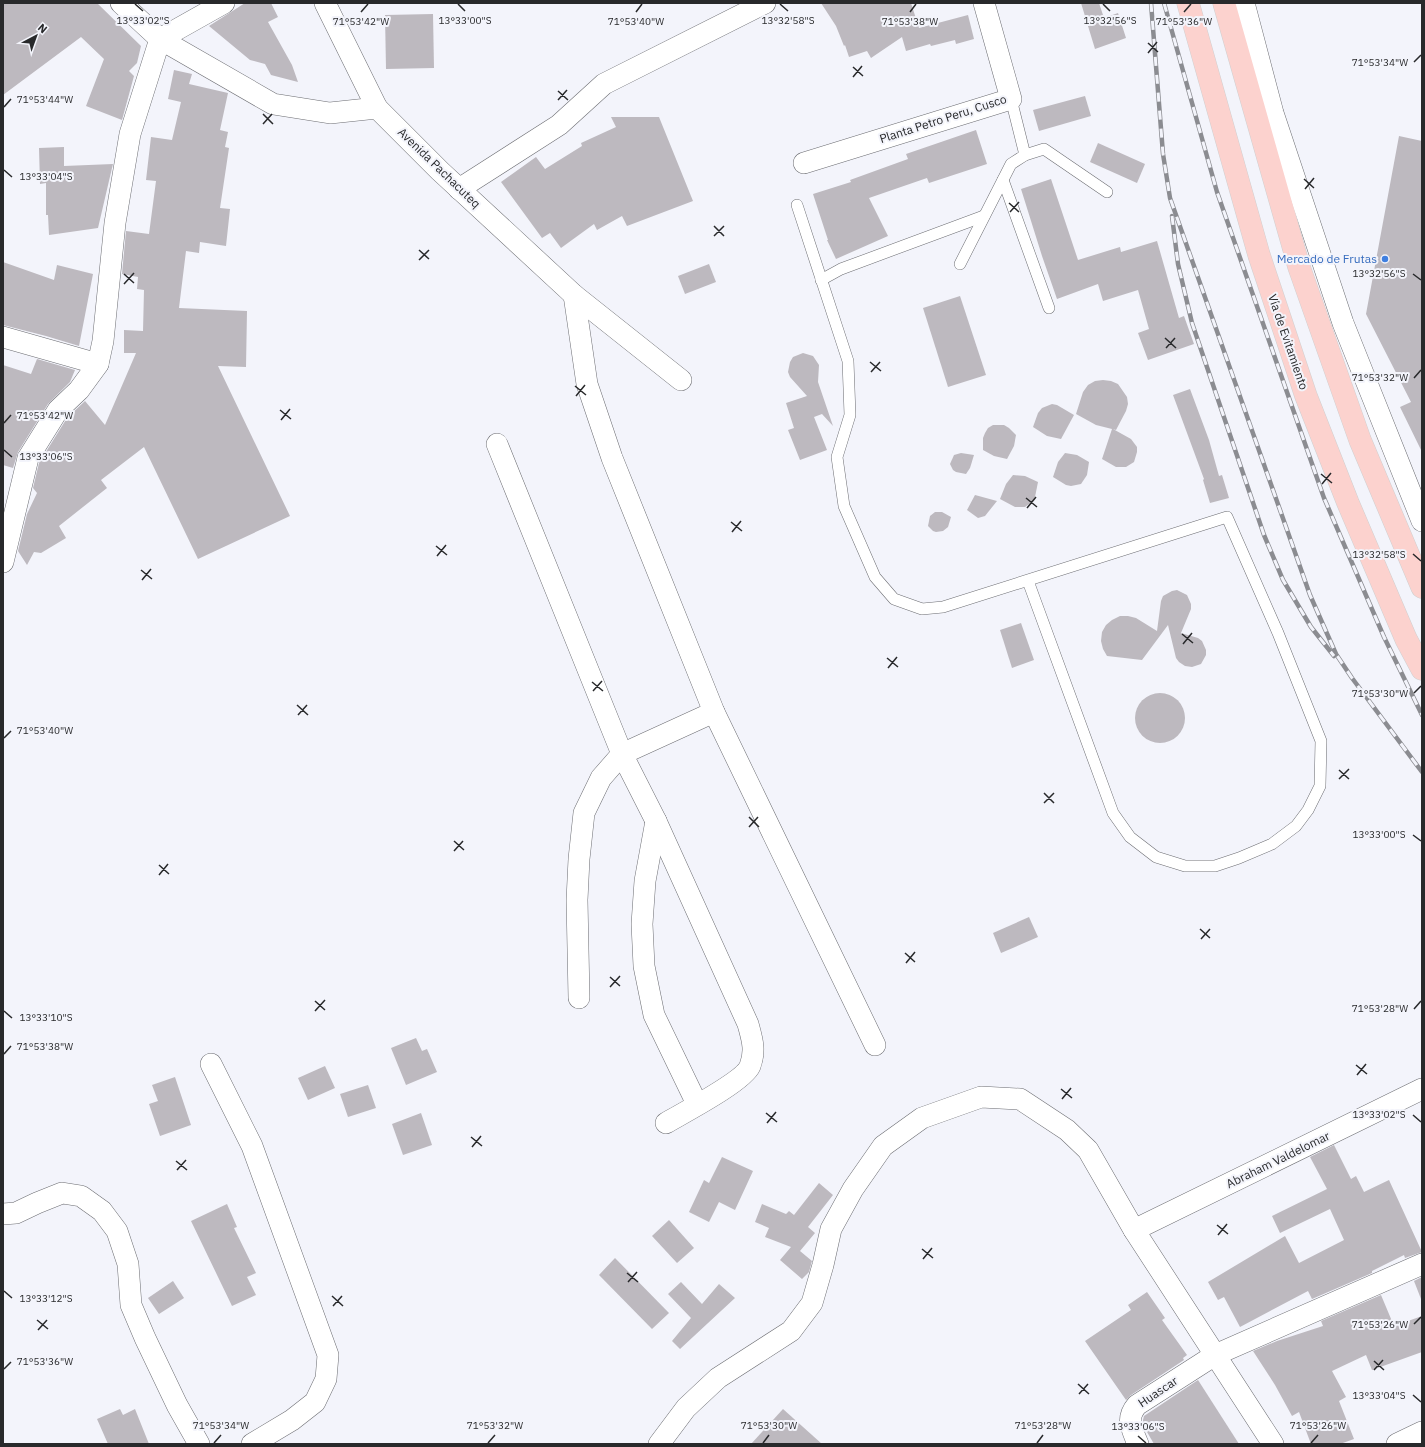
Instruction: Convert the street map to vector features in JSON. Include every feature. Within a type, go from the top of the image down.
[{"type":"highway","name":"Vía de Evitamiento","points":[[1188,3],[1259,255],[1306,396],[1348,503],[1406,639],[1422,669]]},
{"type":"highway","points":[[1224,3],[1265,115],[1302,274],[1360,440],[1422,587]]},
{"type":"street","points":[[121,3],[160,39],[273,104],[330,113],[377,108]]},
{"type":"street","points":[[3,562],[28,458],[58,410],[79,390],[98,364],[103,341],[114,223],[130,134],[160,39],[224,3]]},
{"type":"street","name":"Avenida Pachacuteq","points":[[325,3],[377,108],[459,189],[574,295],[681,380]]},
{"type":"street","points":[[459,189],[559,125],[604,84],[765,3]]},
{"type":"street","name":"Planta Petro Peru, Cusco","points":[[804,163],[1011,99],[984,3]]},
{"type":"street","points":[[1244,3],[1265,115],[1343,323],[1422,521]]},
{"type":"street","points":[[574,295],[587,384],[609,451],[714,712],[875,1045]]},
{"type":"street","points":[[3,337],[98,364]]},
{"type":"street","points":[[497,444],[622,754],[656,821],[748,1024],[754,1046],[750,1067],[735,1082],[666,1123]]},
{"type":"street","points":[[579,998],[577,900],[579,859],[584,813],[600,778],[622,754],[714,712]]},
{"type":"street","points":[[656,821],[645,881],[642,924],[644,966],[654,1015],[697,1104]]},
{"type":"street","points":[[210,1064],[252,1146],[328,1355],[326,1379],[315,1402],[292,1420],[252,1444]]},
{"type":"street","name":"Abraham Valdelomar","points":[[1134,1230],[1422,1089]]},
{"type":"street","points":[[659,1444],[686,1408],[718,1378],[791,1331],[812,1303],[832,1229],[853,1189],[883,1146],[922,1118],[981,1097],[1020,1099],[1067,1130],[1088,1150],[1134,1230],[1273,1444]]},
{"type":"street","points":[[3,1214],[16,1213],[62,1193],[81,1196],[102,1211],[117,1232],[128,1264],[131,1305],[142,1332],[177,1405],[199,1444]]},
{"type":"street","name":"Huascar","points":[[1138,1444],[1130,1420],[1131,1412],[1137,1405],[1215,1355],[1422,1264]]},
{"type":"street","points":[[1397,1444],[1422,1432]]},
{"type":"lane","points":[[1011,99],[1025,155]]},
{"type":"lane","points":[[960,264],[1011,164],[1025,155],[1044,149],[1107,192]]},
{"type":"lane","points":[[1003,180],[1049,308]]},
{"type":"lane","points":[[797,205],[848,361],[850,415],[837,457],[844,506],[875,577],[894,599],[922,609],[943,607],[1227,517],[1278,633],[1321,741],[1320,786],[1308,810],[1296,826],[1272,844],[1215,866],[1185,866],[1156,857],[1130,837],[1113,813],[1028,581]]},
{"type":"lane","points":[[821,280],[841,269],[984,216]]},
{"type":"building","points":[[3,3],[97,3],[141,46],[137,63],[129,71],[134,76],[122,120],[86,106],[104,59],[81,37],[3,95]]},
{"type":"building","points":[[245,3],[271,3],[278,17],[268,22],[292,65],[298,82],[271,75],[265,64],[250,60],[209,26]]},
{"type":"building","points":[[821,3],[911,3],[919,28],[968,15],[974,39],[956,44],[955,40],[931,46],[930,44],[906,51],[902,37],[871,58],[867,51],[849,57],[836,26]]},
{"type":"building","points":[[1081,3],[1099,3],[1104,18],[1118,13],[1126,38],[1095,49]]},
{"type":"building","points":[[433,14],[434,68],[386,69],[385,15]]},
{"type":"building","points":[[174,70],[192,74],[189,84],[228,93],[220,130],[228,132],[225,147],[229,148],[220,208],[230,209],[226,246],[200,242],[199,253],[186,251],[179,308],[247,311],[246,367],[218,366],[290,516],[198,559],[144,447],[101,480],[107,488],[59,526],[66,538],[41,553],[34,552],[27,565],[18,551],[27,514],[37,493],[33,488],[39,463],[67,418],[85,401],[105,425],[136,353],[124,353],[124,330],[143,331],[144,290],[137,289],[138,277],[122,274],[126,231],[149,234],[156,181],[146,180],[151,137],[172,140],[181,102],[168,99]]},
{"type":"building","points":[[1085,96],[1091,116],[1039,131],[1033,110]]},
{"type":"building","points":[[611,117],[659,117],[693,201],[627,226],[622,216],[597,230],[594,224],[561,248],[550,233],[542,238],[501,182],[536,157],[545,169],[582,146],[581,143],[616,127]]},
{"type":"building","points":[[976,130],[987,164],[929,183],[927,178],[869,198],[888,236],[836,259],[827,240],[813,194],[851,182],[850,180],[908,159],[906,154]]},
{"type":"building","points":[[1399,136],[1422,141],[1422,452],[1400,407],[1411,402],[1366,314]]},
{"type":"building","points":[[1098,143],[1145,164],[1137,183],[1090,162]]},
{"type":"building","points":[[64,147],[64,166],[113,164],[98,228],[49,235],[48,215],[46,215],[46,183],[40,184],[39,148]]},
{"type":"building","points":[[1051,179],[1078,260],[1120,247],[1121,252],[1157,241],[1179,318],[1184,316],[1194,344],[1148,360],[1138,333],[1149,329],[1138,290],[1103,301],[1098,284],[1057,299],[1021,189]]},
{"type":"building","points":[[3,262],[54,280],[57,265],[93,274],[79,346],[3,325]]},
{"type":"building","points":[[709,264],[716,282],[685,294],[678,276]]},
{"type":"building","points":[[960,296],[986,375],[948,387],[923,308]]},
{"type":"building","points":[[803,353],[813,356],[819,365],[818,382],[833,426],[822,414],[814,417],[827,450],[800,460],[788,430],[794,428],[786,403],[807,396],[790,377],[788,372],[790,362],[793,357]]},
{"type":"building","points":[[37,359],[75,370],[70,382],[48,404],[18,452],[13,468],[3,465],[3,365],[31,374]]},
{"type":"building","points":[[1103,380],[1118,384],[1127,397],[1128,404],[1126,411],[1116,430],[1113,429],[1131,439],[1137,447],[1134,462],[1126,467],[1116,467],[1102,459],[1112,429],[1096,425],[1076,414],[1083,392],[1088,385],[1095,381]]},
{"type":"building","points":[[1190,389],[1209,440],[1219,476],[1222,475],[1229,498],[1210,503],[1203,480],[1204,479],[1173,395]]},
{"type":"building","points":[[1052,404],[1057,405],[1074,415],[1061,439],[1047,436],[1033,427],[1038,413],[1042,408]]},
{"type":"building","points":[[993,425],[1004,425],[1016,435],[1014,446],[1007,459],[994,456],[983,450],[983,438],[985,433],[988,428]]},
{"type":"building","points":[[961,453],[974,455],[970,468],[966,474],[956,472],[950,464],[954,455]]},
{"type":"building","points":[[1065,453],[1077,455],[1089,462],[1087,475],[1081,484],[1071,486],[1066,485],[1053,477],[1058,462]]},
{"type":"building","points":[[1013,475],[1025,476],[1038,482],[1033,501],[1025,507],[1015,507],[1000,499],[1006,484]]},
{"type":"building","points":[[975,495],[997,501],[985,516],[978,518],[967,510]]},
{"type":"building","points":[[935,512],[942,512],[951,517],[948,527],[943,531],[933,531],[928,526],[930,516]]},
{"type":"building","points":[[1177,590],[1187,595],[1191,604],[1191,609],[1181,633],[1198,638],[1202,641],[1206,650],[1206,655],[1201,664],[1192,667],[1185,666],[1179,662],[1176,658],[1168,625],[1142,660],[1107,656],[1101,641],[1102,632],[1106,625],[1120,616],[1128,616],[1136,618],[1157,631],[1163,596]]},
{"type":"building","points":[[1021,623],[1034,660],[1012,668],[1000,630]]},
{"type":"building","points":[[1160,693],[1169,695],[1180,704],[1185,718],[1183,727],[1174,738],[1160,743],[1151,741],[1140,732],[1135,718],[1137,709],[1146,698]]},
{"type":"building","points":[[1029,917],[1038,937],[1001,953],[993,933]]},
{"type":"building","points":[[416,1038],[422,1051],[427,1049],[437,1072],[406,1085],[391,1048]]},
{"type":"building","points":[[325,1066],[335,1088],[308,1100],[298,1078]]},
{"type":"building","points":[[175,1077],[191,1125],[160,1136],[149,1104],[158,1101],[152,1085]]},
{"type":"building","points":[[368,1085],[376,1108],[348,1117],[340,1094]]},
{"type":"building","points":[[421,1113],[432,1145],[403,1155],[392,1124]]},
{"type":"building","points":[[1334,1145],[1351,1179],[1356,1176],[1364,1192],[1389,1180],[1422,1252],[1405,1258],[1404,1255],[1372,1271],[1372,1273],[1312,1299],[1308,1291],[1240,1327],[1224,1297],[1218,1300],[1208,1282],[1285,1236],[1299,1263],[1344,1240],[1330,1209],[1280,1233],[1272,1216],[1327,1189],[1310,1157]]},
{"type":"building","points":[[722,1157],[753,1171],[735,1210],[719,1202],[709,1222],[689,1212],[704,1180],[709,1183]]},
{"type":"building","points":[[819,1183],[833,1195],[808,1227],[815,1233],[800,1251],[812,1261],[809,1272],[802,1279],[780,1260],[791,1247],[765,1237],[769,1228],[755,1222],[762,1204],[786,1214],[789,1211],[794,1215]]},
{"type":"building","points":[[227,1204],[237,1227],[234,1228],[256,1273],[247,1277],[256,1295],[232,1306],[191,1221]]},
{"type":"building","points":[[669,1220],[694,1248],[677,1263],[652,1236]]},
{"type":"building","points":[[615,1258],[669,1313],[652,1329],[599,1275]]},
{"type":"building","points":[[1422,1277],[1422,1299],[1421,1299],[1414,1281]]},
{"type":"building","points":[[173,1281],[184,1298],[159,1314],[148,1298]]},
{"type":"building","points":[[681,1282],[702,1304],[719,1284],[735,1298],[680,1349],[672,1341],[691,1318],[668,1294]]},
{"type":"building","points":[[1147,1292],[1165,1318],[1162,1320],[1187,1355],[1183,1358],[1184,1360],[1131,1395],[1126,1400],[1085,1341],[1131,1310],[1128,1305]]},
{"type":"building","points":[[1381,1295],[1394,1326],[1422,1316],[1422,1352],[1372,1370],[1366,1355],[1332,1371],[1346,1397],[1339,1401],[1354,1439],[1340,1444],[1311,1444],[1299,1412],[1292,1416],[1275,1385],[1253,1351],[1277,1341],[1323,1326],[1321,1321]]},
{"type":"building","points":[[1198,1380],[1239,1444],[1154,1444],[1143,1425],[1144,1416]]},
{"type":"building","points":[[120,1409],[123,1415],[135,1409],[149,1444],[108,1444],[97,1419]]},
{"type":"building","points":[[783,1409],[822,1444],[751,1444]]},
{"type":"railway","points":[[1151,3],[1163,154],[1170,198],[1310,595],[1336,654],[1352,678],[1422,772]]},
{"type":"railway","points":[[1164,3],[1217,192],[1324,498],[1384,637],[1422,715]]},
{"type":"railway","points":[[1172,216],[1178,264],[1192,323],[1264,535],[1283,580],[1311,627],[1334,656]]},
{"type":"place","name":"Mercado de Frutas","points":[[1385,259]]}]
